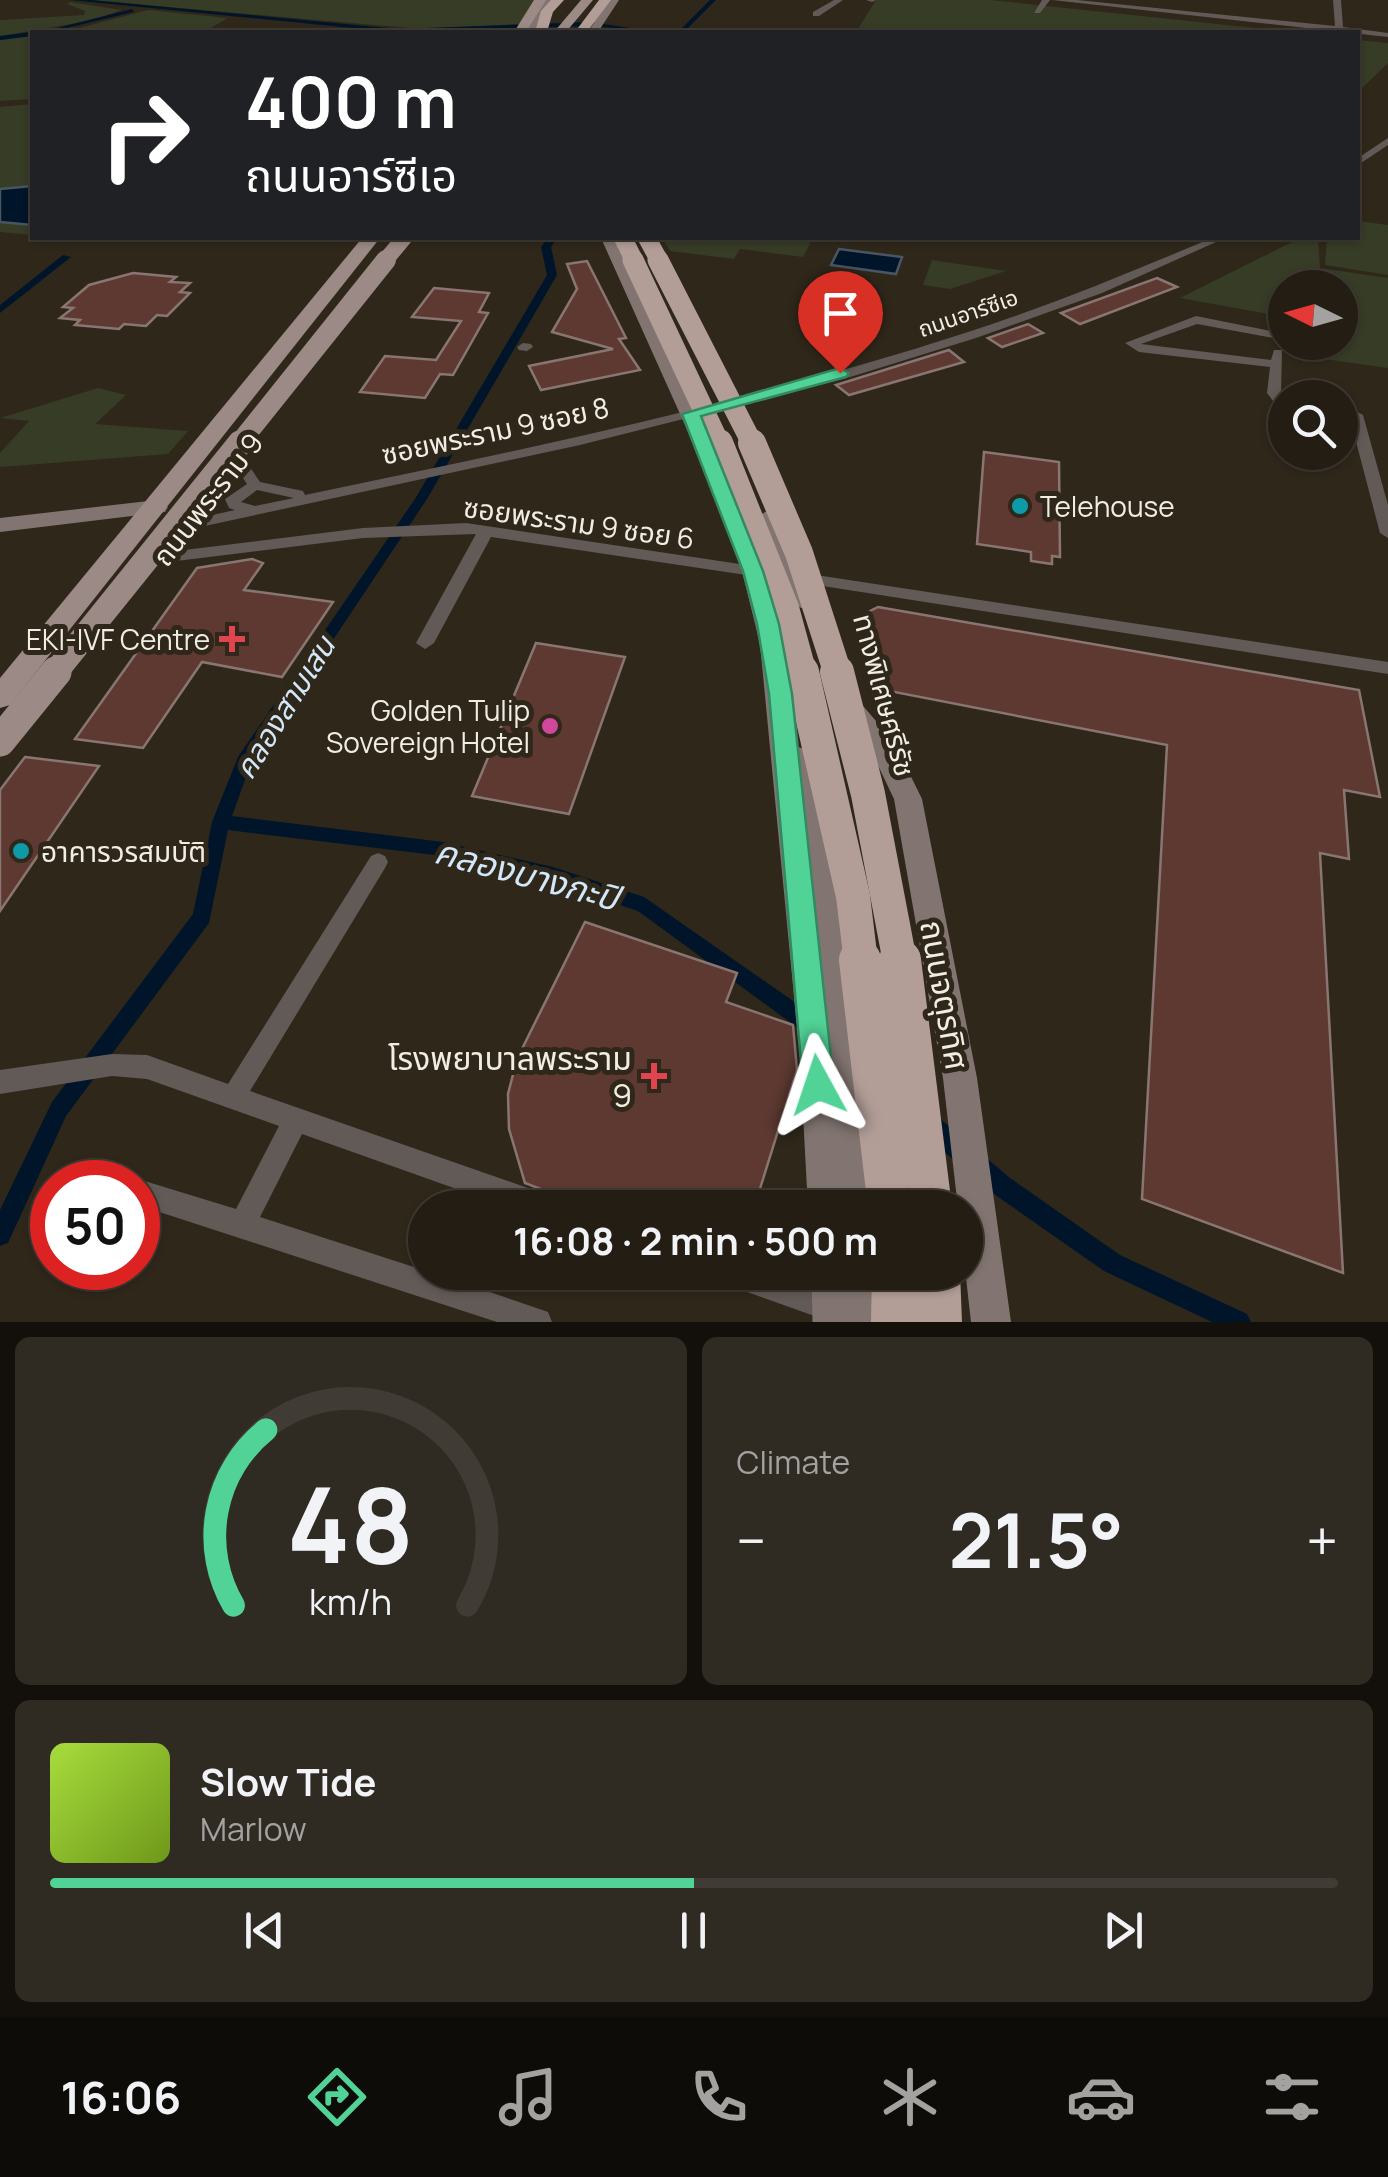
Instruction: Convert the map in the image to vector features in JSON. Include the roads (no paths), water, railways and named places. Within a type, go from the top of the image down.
[{"type":"highway","points":[[534,28],[558,0]]},
{"type":"highway","points":[[593,30],[618,0]]},
{"type":"highway","points":[[592,4],[593,30]]},
{"type":"highway","points":[[624,240],[716,435],[785,608],[822,740],[853,896],[887,1190]]},
{"type":"highway","name":"ทางพิเศษศรีรัช","points":[[648,240],[775,493],[820,615],[868,791],[892,905],[916,1061],[928,1190]]},
{"type":"highway","points":[[865,1321],[884,1290]]},
{"type":"highway","points":[[937,1290],[938,1322]]},
{"type":"main road","points":[[534,28],[540,0]]},
{"type":"main road","points":[[534,28],[548,0]]},
{"type":"main road","points":[[562,30],[592,4]]},
{"type":"main road","points":[[572,30],[592,4]]},
{"type":"main road","name":"ถนนพระราม 9","points":[[0,698],[369,240]]},
{"type":"main road","points":[[312,313],[378,240]]},
{"type":"main road","name":"ถนนพระราม 9","points":[[0,718],[388,240]]},
{"type":"main road","name":"ถนนพระราม 9","points":[[0,741],[402,240]]},
{"type":"main road","name":"ถนนพระราม 9","points":[[0,760],[411,240]]},
{"type":"main road","points":[[609,240],[691,414],[753,571],[811,809],[825,1190]]},
{"type":"main road","name":"ถนนจตุรทิศ","points":[[639,240],[751,464],[836,691],[890,982],[912,1190]]},
{"type":"main road","points":[[0,526],[197,511]]},
{"type":"main road","points":[[0,536],[152,512]]},
{"type":"main road","name":"ถนนจตุรทิศ","points":[[836,691],[884,750],[908,798],[963,1097],[992,1322]]},
{"type":"main road","points":[[816,911],[851,1190]]},
{"type":"main road","points":[[842,1290],[865,1321]]},
{"type":"main road","points":[[859,1290],[865,1321]]},
{"type":"main road","points":[[919,1290],[920,1322]]},
{"type":"street","points":[[816,14],[839,0]]},
{"type":"street","points":[[1037,10],[1046,0]]},
{"type":"street","points":[[1056,0],[1388,25]]},
{"type":"street","points":[[1147,0],[1185,9]]},
{"type":"street","points":[[1338,0],[1339,23]]},
{"type":"street","points":[[1339,23],[1388,35]]},
{"type":"street","points":[[1360,161],[1388,141]]},
{"type":"street","name":"ถนนอาร์ซีเอ","points":[[691,414],[942,344],[1152,270],[1216,240]]},
{"type":"street","points":[[1268,334],[1196,320],[1131,343],[1276,364]]},
{"type":"street","points":[[1275,380],[1277,360]]},
{"type":"street","name":"ซอยพระราม 9 ซอย 8","points":[[197,511],[251,509],[691,414]]},
{"type":"street","points":[[1358,438],[1388,533]]},
{"type":"street","points":[[238,460],[255,485],[232,499],[234,505],[251,509]]},
{"type":"street","name":"ซอยพระราม 9 ซอย 8","points":[[255,485],[310,496]]},
{"type":"street","name":"ซอยพระราม 9 ซอย 6","points":[[160,558],[364,532],[466,528],[753,571]]},
{"type":"street","points":[[425,643],[486,531]]},
{"type":"street","points":[[792,576],[1388,668]]},
{"type":"street","points":[[233,1097],[378,862]]},
{"type":"street","points":[[0,1082],[112,1066],[147,1066],[482,1190]]},
{"type":"street","points":[[242,1224],[296,1119]]},
{"type":"street","points":[[160,1199],[538,1322]]},
{"type":"street","points":[[473,1300],[477,1290]]},
{"type":"street","points":[[779,1290],[865,1321]]},
{"type":"water","points":[[30,186],[30,225],[0,222],[0,189]]},
{"type":"water","points":[[839,249],[902,257],[896,274],[831,265]]},
{"type":"waterway","points":[[73,0],[388,30]]},
{"type":"waterway","name":"คลองสามเสน","points":[[683,30],[713,0]]},
{"type":"waterway","points":[[52,30],[132,11]]},
{"type":"waterway","points":[[425,30],[590,24],[638,30]]},
{"type":"waterway","points":[[0,38],[30,34]]},
{"type":"waterway","name":"คลองสามเสน","points":[[221,822],[244,761],[421,499],[552,275],[546,247],[551,240]]},
{"type":"waterway","points":[[0,310],[66,257]]},
{"type":"waterway","name":"คลองสามเสน","points":[[0,1235],[59,1109],[202,917],[221,822]]},
{"type":"waterway","name":"คลองบางกะปิ","points":[[221,822],[443,849],[553,875],[644,905],[809,1024]]},
{"type":"waterway","name":"คลองบางกะปิ","points":[[930,1125],[1002,1186],[1112,1263],[1239,1322]]},
{"type":"place","name":"Telehouse","points":[[1020,506]]},
{"type":"place","name":"EKI-IVF Centre","points":[[232,639]]},
{"type":"place","name":"Golden Tulip Sovereign Hotel","points":[[550,726]]},
{"type":"place","name":"อาคารวรสมบัติ","points":[[21,851]]},
{"type":"place","name":"โรงพยาบาลพระราม 9","points":[[654,1076]]}]
